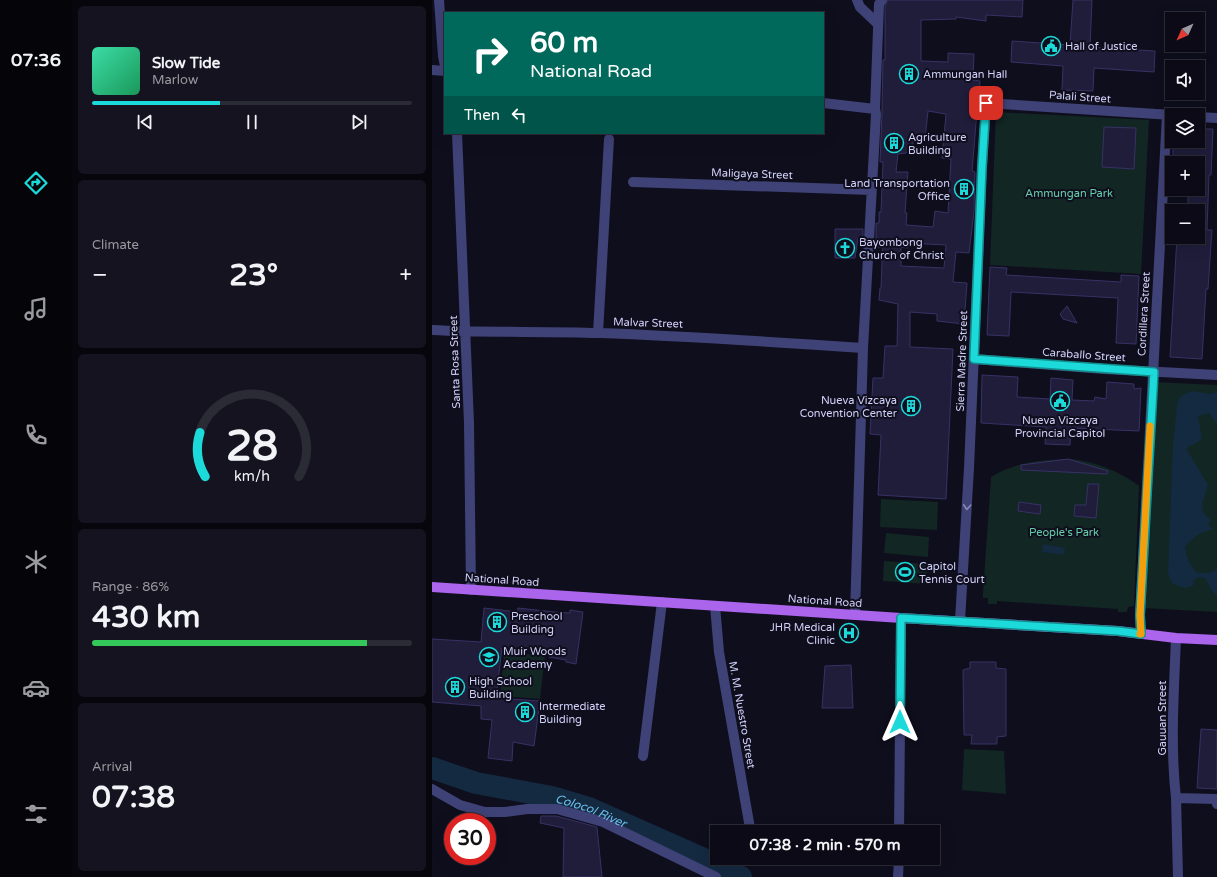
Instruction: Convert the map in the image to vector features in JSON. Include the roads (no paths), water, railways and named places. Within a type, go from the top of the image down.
[{"type":"main road","name":"National Road","points":[[432,587],[1118,631],[1176,638],[1217,640]]},
{"type":"street","points":[[439,0],[444,56]]},
{"type":"street","points":[[856,0],[860,7],[878,24]]},
{"type":"street","points":[[855,615],[863,348],[876,114],[879,4],[882,0]]},
{"type":"street","points":[[432,70],[444,71]]},
{"type":"street","points":[[824,103],[875,109]]},
{"type":"street","name":"Palali Street","points":[[986,103],[1165,115]]},
{"type":"street","name":"Sierra Madre Street","points":[[960,621],[969,468],[986,103]]},
{"type":"street","points":[[1205,117],[1217,118]]},
{"type":"street","name":"Santa Rosa Street","points":[[457,134],[466,331],[471,590]]},
{"type":"street","points":[[598,333],[609,139]]},
{"type":"street","name":"Cordillera Street","points":[[1141,634],[1140,615],[1147,478],[1167,148]]},
{"type":"street","name":"Maligaya Street","points":[[633,182],[871,190]]},
{"type":"street","name":"Malvar Street","points":[[432,330],[598,333],[716,338],[863,348]]},
{"type":"street","name":"Caraballo Street","points":[[974,359],[1217,375]]},
{"type":"street","points":[[643,756],[662,602]]},
{"type":"street","name":"M. M. Nuestro Street","points":[[715,606],[719,652],[749,825]]},
{"type":"street","points":[[899,825],[901,618]]},
{"type":"street","name":"Gauuan Street","points":[[1176,638],[1174,758],[1178,877]]},
{"type":"street","points":[[432,789],[460,805],[485,812],[557,809],[603,822],[716,877]]},
{"type":"street","points":[[1176,798],[1217,799],[1217,804]]},
{"type":"street","points":[[898,877],[899,865]]},
{"type":"water","points":[[1194,391],[1210,394],[1217,392],[1217,424],[1209,413],[1198,416],[1202,439],[1193,445],[1188,446],[1187,450],[1208,485],[1202,508],[1206,516],[1211,520],[1208,525],[1213,529],[1197,535],[1185,547],[1189,561],[1197,573],[1210,573],[1217,569],[1217,595],[1212,591],[1205,578],[1199,577],[1194,580],[1193,586],[1184,588],[1172,583],[1168,573],[1173,445],[1177,407],[1180,397]]},
{"type":"water","points":[[1043,544],[1065,548],[1064,555],[1042,552]]},
{"type":"waterway","name":"Colocol River","points":[[432,768],[476,783],[552,797],[589,808],[720,866],[741,877]]},
{"type":"place","name":"Hall of Justice","points":[[1051,46]]},
{"type":"place","name":"Ammungan Hall","points":[[909,74]]},
{"type":"place","name":"Agriculture Building","points":[[894,143]]},
{"type":"place","name":"Land Transportation Office","points":[[964,189]]},
{"type":"place","name":"Bayombong Church of Christ","points":[[845,248]]},
{"type":"place","name":"Nueva Vizcaya Provincial Capitol","points":[[1060,401]]},
{"type":"place","name":"Nueva Vizcaya Convention Center","points":[[911,406]]},
{"type":"place","name":"Capitol Tennis Court","points":[[905,572]]},
{"type":"place","name":"Preschool Building","points":[[497,622]]},
{"type":"place","name":"JHR Medical Clinic","points":[[849,633]]},
{"type":"place","name":"Muir Woods Academy","points":[[489,657]]},
{"type":"place","name":"High School Building","points":[[455,687]]},
{"type":"place","name":"Intermediate Building","points":[[525,712]]},
{"type":"park label","name":"Ammungan Park","points":[[1069,193]]},
{"type":"park label","name":"People's Park","points":[[1064,532]]}]
